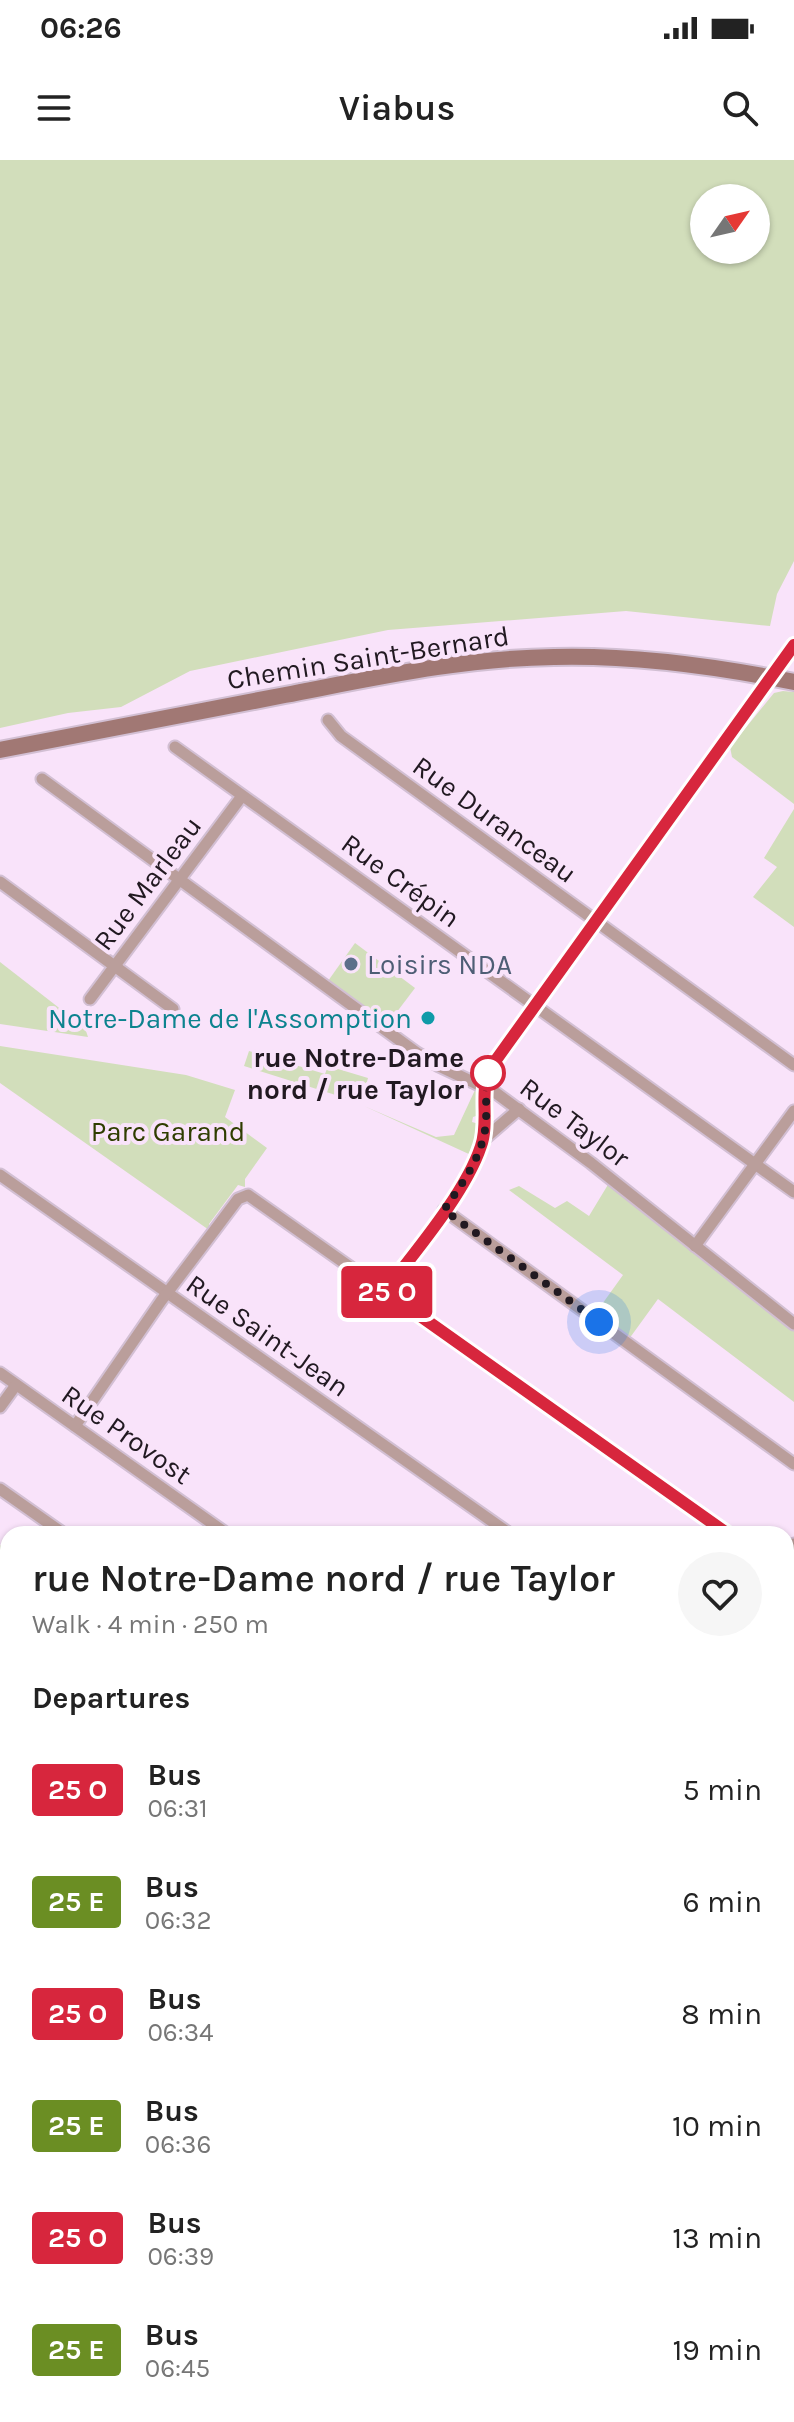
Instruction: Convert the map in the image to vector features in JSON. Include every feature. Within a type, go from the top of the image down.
[{"type":"street","points":[[385,1291],[471,1168],[483,1141],[486,1088],[491,1067],[794,645]]},
{"type":"street","name":"Chemin Saint-Bernard","points":[[0,750],[410,671],[497,660],[552,657],[646,659],[716,667],[794,682]]},
{"type":"street","name":"Rue Duranceau","points":[[328,720],[341,736],[794,1065]]},
{"type":"street","name":"Rue Crépin","points":[[175,747],[794,1192]]},
{"type":"street","name":"Rue Taylor","points":[[42,779],[417,1053],[486,1088],[519,1109],[794,1324]]},
{"type":"street","name":"Rue Marleau","points":[[90,999],[242,796]]},
{"type":"street","points":[[0,882],[173,1009]]},
{"type":"street","points":[[483,1141],[519,1109]]},
{"type":"street","points":[[695,1246],[794,1111]]},
{"type":"street","name":"Rue Saint-Jean","points":[[0,1175],[499,1526]]},
{"type":"street","points":[[75,1426],[167,1293],[244,1195],[256,1199],[717,1526]]},
{"type":"street","points":[[444,1210],[794,1464]]},
{"type":"street","name":"Rue Provost","points":[[0,1373],[216,1526]]},
{"type":"street","points":[[0,1407],[16,1385]]},
{"type":"street","points":[[0,1489],[53,1526]]},
{"type":"green space","points":[[0,160],[794,160],[794,561],[777,594],[770,626],[626,611],[388,630],[190,671],[121,707],[68,713],[0,728]]},
{"type":"green space","points":[[794,692],[794,804],[732,757],[730,747],[774,693]]},
{"type":"green space","points":[[794,809],[794,927],[753,897],[777,867],[764,858]]},
{"type":"green space","points":[[355,943],[415,988],[387,1025],[328,981]]},
{"type":"green space","points":[[0,962],[85,1028],[88,1037],[0,1024]]},
{"type":"green space","name":"Parc Garand","points":[[0,1046],[186,1075],[235,1090],[225,1117],[267,1148],[245,1179],[245,1187],[238,1185],[209,1224],[209,1230],[0,1083]]},
{"type":"green space","points":[[249,1051],[325,1074],[328,1066],[368,1078],[361,1103],[244,1066]]},
{"type":"green space","points":[[475,1090],[479,1099],[479,1115],[473,1117],[472,1122],[479,1124],[471,1155],[364,1106],[436,1137],[454,1135]]},
{"type":"green space","points":[[609,1183],[794,1331],[794,1402],[658,1299],[629,1339],[595,1314],[623,1275],[509,1190],[519,1186],[555,1208],[567,1201],[589,1216]]},
{"type":"bus line","points":[[716,1526],[385,1291],[444,1210],[478,1154],[485,1129],[487,1075],[491,1067],[794,645]]},
{"type":"place","name":"Loisirs NDA","points":[[351,964]]},
{"type":"place","name":"Notre-Dame de l'Assomption","points":[[428,1018]]},
{"type":"place","name":"rue Notre-Dame nord / rue Taylor","points":[[488,1073]]},
{"type":"route","points":[[488,1073],[481,1146],[444,1210],[599,1322]]}]
